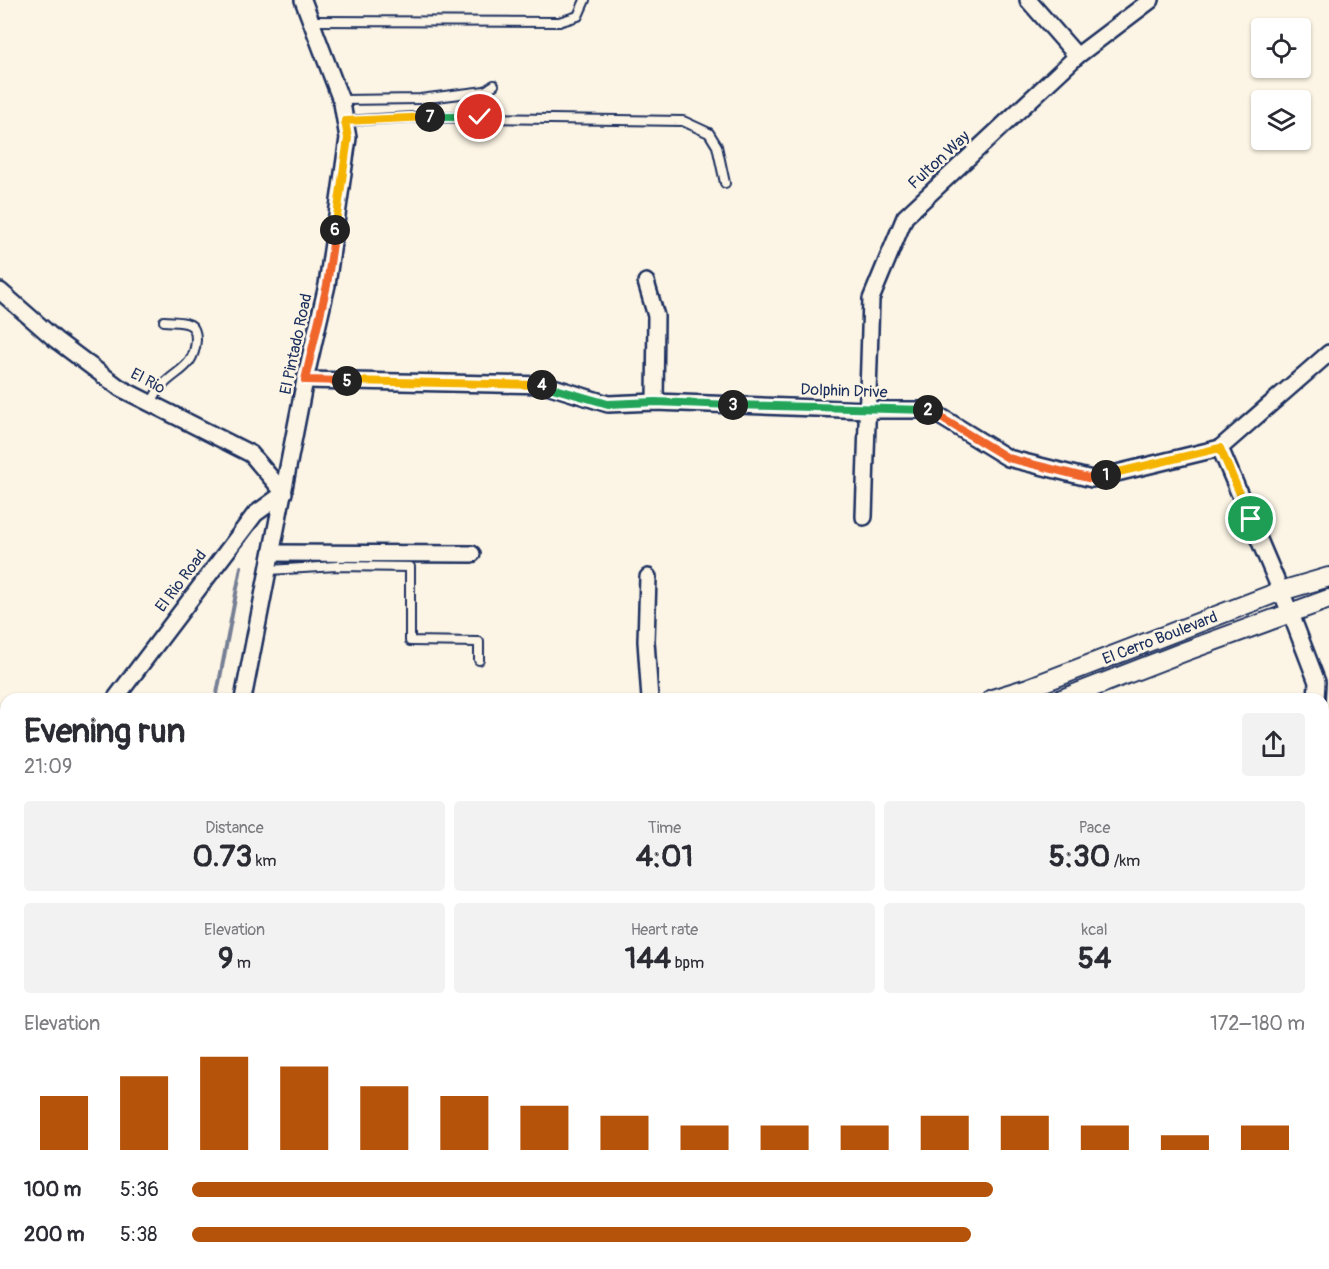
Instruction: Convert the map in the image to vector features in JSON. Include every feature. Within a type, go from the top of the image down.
[{"type":"street","name":"El Pintado Road","points":[[244,693],[305,380],[327,285],[348,138],[342,100],[303,0]]},
{"type":"street","points":[[1028,0],[1077,56]]},
{"type":"street","name":"Fulton Way","points":[[864,517],[871,299],[905,217],[1077,56],[1151,0]]},
{"type":"street","points":[[646,282],[656,316],[655,402]]},
{"type":"street","name":"El Rio","points":[[0,291],[56,340],[120,388],[251,454],[284,493]]},
{"type":"street","name":"Dolphin Drive","points":[[305,380],[547,385],[608,404],[655,402],[868,410],[930,410],[1008,458],[1092,479],[1220,448],[1329,353]]},
{"type":"street","points":[[1220,448],[1290,612],[1317,682],[1316,693]]},
{"type":"street","name":"El Rio Road","points":[[120,693],[255,514],[284,493]]},
{"type":"street","points":[[272,553],[471,554]]},
{"type":"street","points":[[648,577],[646,641],[650,693]]},
{"type":"street","name":"El Cerro Boulevard","points":[[1012,693],[1281,591],[1329,577]]},
{"type":"street","name":"El Cerro Boulevard","points":[[1078,693],[1329,599]]},
{"type":"lane","points":[[311,21],[559,22],[578,16],[585,0]]},
{"type":"lane","points":[[342,100],[420,99],[485,91],[494,85]]},
{"type":"lane","points":[[345,121],[413,117],[683,121],[709,133],[717,146],[725,183]]},
{"type":"lane","points":[[152,404],[158,390],[188,365],[196,347],[196,335],[189,324],[164,321]]},
{"type":"lane","points":[[269,570],[337,566],[410,567],[410,641],[479,642],[479,660]]},
{"type":"waterway","points":[[217,693],[241,567]]},
{"type":"route","points":[[480,117],[413,117],[345,121],[348,138],[327,285],[305,380],[547,385],[608,404],[655,402],[868,410],[930,410],[1008,458],[1092,479],[1220,448],[1251,519]]}]
